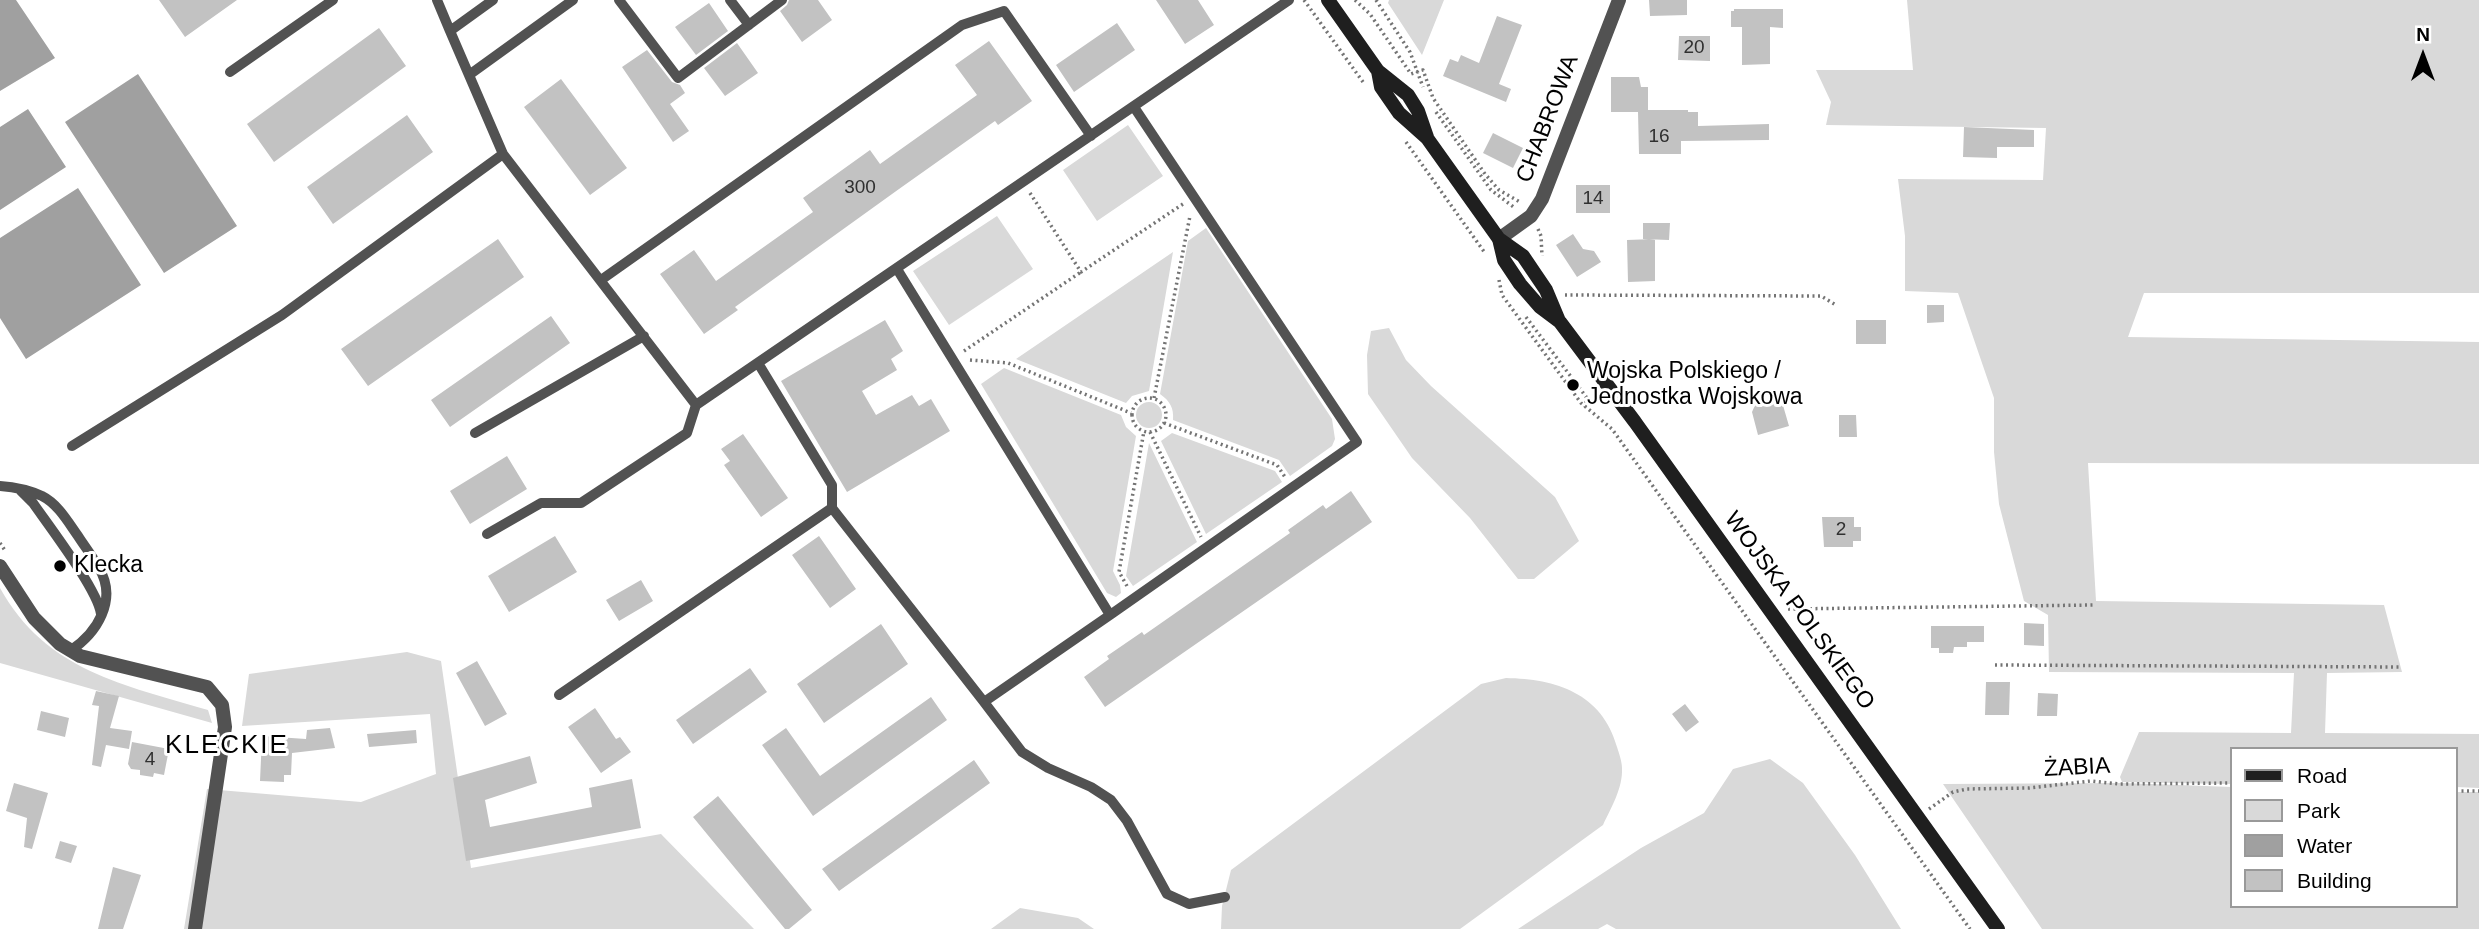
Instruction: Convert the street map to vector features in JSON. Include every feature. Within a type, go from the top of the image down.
[{"type":"main road","name":"WOJSKA POLSKIEGO","points":[[1328,0],[1378,71],[1381,87],[1399,113],[1427,138],[1499,239],[1504,260],[1520,284],[1540,307],[1560,322],[1998,929]]},
{"type":"street","name":"CHABROWA","points":[[1499,239],[1537,209],[1619,0]]},
{"type":"street","points":[[3,559],[34,618],[50,636],[71,651],[80,656],[206,687],[222,705],[225,726],[195,929]]},
{"type":"lane","points":[[230,72],[333,0]]},
{"type":"lane","points":[[437,0],[503,154],[696,405]]},
{"type":"lane","points":[[450,31],[493,0]]},
{"type":"lane","points":[[469,75],[573,0]]},
{"type":"lane","points":[[619,0],[678,78],[782,0]]},
{"type":"lane","points":[[730,0],[749,25]]},
{"type":"lane","points":[[487,534],[541,503],[581,503],[687,433],[696,405],[1289,0]]},
{"type":"lane","points":[[601,280],[962,25],[1004,11],[1091,136]]},
{"type":"lane","points":[[984,702],[1357,442],[1134,107]]},
{"type":"lane","points":[[72,446],[282,315],[503,154]]},
{"type":"lane","points":[[897,268],[1110,615]]},
{"type":"lane","points":[[475,433],[644,336]]},
{"type":"lane","points":[[758,363],[832,485],[832,508],[1022,752],[1111,800],[1126,821],[1167,894],[1189,904],[1224,897]]},
{"type":"lane","points":[[0,486],[17,488],[50,501],[60,511],[100,569],[106,590],[101,617],[93,632],[71,651]]},
{"type":"lane","points":[[17,488],[33,503],[91,590],[100,607],[101,617]]},
{"type":"lane","points":[[559,695],[832,508]]},
{"type":"path","points":[[1355,0],[1370,14],[1411,74],[1423,70],[1433,98],[1499,190],[1518,201],[1531,216],[1541,236],[1542,258]]},
{"type":"path","points":[[1023,183],[1082,272]]},
{"type":"path","points":[[952,359],[1194,197]]},
{"type":"path","points":[[1154,398],[1194,197]]},
{"type":"path","points":[[1449,202],[1487,256]]},
{"type":"path","points":[[1502,277],[1508,285]]},
{"type":"path","points":[[1563,295],[1821,296],[1836,305]]},
{"type":"path","points":[[1512,298],[1587,398],[1585,407],[1612,429],[1970,929]]},
{"type":"path","points":[[952,359],[1008,363],[1131,413]]},
{"type":"path","points":[[1154,398],[1163,405],[1166,417],[1156,431],[1150,432],[1134,424],[1131,413],[1139,400],[1154,398]]},
{"type":"path","points":[[1164,423],[1277,465],[1292,488]]},
{"type":"path","points":[[1135,598],[1119,572],[1144,431]]},
{"type":"path","points":[[1150,432],[1200,537],[1208,547]]},
{"type":"path","points":[[0,543],[3,559]]},
{"type":"path","points":[[1773,615],[1778,611],[1797,609],[2093,605]]},
{"type":"path","points":[[1995,666],[2400,667]]},
{"type":"path","name":"ŻABIA","points":[[1929,809],[1953,792],[1967,789],[2029,788],[2091,781],[2119,784],[2230,783]]},
{"type":"path","points":[[2458,791],[2479,791]]},
{"type":"green space","points":[[1389,0],[1444,0],[1422,55],[1388,3]]},
{"type":"green space","points":[[1907,0],[2479,0],[2479,293],[2144,293],[2128,337],[2479,342],[2479,464],[2088,463],[2096,601],[2384,605],[2402,672],[2327,673],[2325,733],[2479,734],[2479,788],[2458,787],[2458,747],[2230,747],[2230,784],[2122,782],[2120,777],[2139,732],[2291,733],[2294,673],[2049,672],[2048,615],[2024,601],[1999,504],[1994,452],[1994,398],[1958,293],[1905,291],[1905,236],[1898,179],[2043,180],[2046,128],[1826,125],[1831,102],[1816,70],[1913,70]]},
{"type":"green space","points":[[1128,125],[1163,176],[1097,221],[1063,170]]},
{"type":"green space","points":[[997,216],[1033,269],[949,325],[913,271]]},
{"type":"green space","points":[[1206,228],[1332,419],[1335,439],[1332,446],[1290,476],[1279,460],[1173,420],[1171,405],[1160,394],[1188,241]]},
{"type":"green space","points":[[1173,252],[1149,391],[1132,396],[1126,403],[1016,359]]},
{"type":"green space","points":[[1389,328],[1406,360],[1431,386],[1555,497],[1579,541],[1534,579],[1518,579],[1470,518],[1412,458],[1368,394],[1367,355],[1371,331]]},
{"type":"green space","points":[[1004,368],[1121,415],[1126,427],[1136,436],[1113,571],[1121,593],[1116,597],[1107,593],[981,384]]},
{"type":"green space","points":[[1149,402],[1158,406],[1162,415],[1158,424],[1149,428],[1140,424],[1136,415],[1140,406]]},
{"type":"green space","points":[[1172,433],[1275,471],[1282,482],[1206,534],[1161,441]]},
{"type":"green space","points":[[1149,443],[1197,542],[1133,586],[1126,576]]},
{"type":"green space","points":[[0,588],[19,616],[40,639],[64,656],[117,682],[208,710],[212,723],[0,663]]},
{"type":"green space","points":[[407,652],[441,661],[471,868],[661,834],[754,929],[184,929],[207,789],[361,802],[436,774],[430,714],[242,726],[249,674]]},
{"type":"green space","points":[[1506,678],[1542,682],[1575,693],[1600,714],[1610,729],[1619,755],[1622,775],[1619,790],[1603,825],[1460,929],[1221,929],[1222,906],[1231,870],[1481,684]]},
{"type":"green space","points":[[1770,759],[1803,783],[1855,855],[1901,929],[1616,929],[1607,924],[1598,929],[1518,929],[1641,848],[1704,813],[1733,769]]},
{"type":"green space","points":[[2123,783],[2230,787],[2230,908],[2458,908],[2458,792],[2479,792],[2479,929],[2042,929],[1943,784]]},
{"type":"green space","points":[[1020,908],[1078,918],[1094,929],[991,929]]},
{"type":"water","points":[[0,0],[16,0],[55,58],[0,91]]},
{"type":"water","points":[[138,74],[237,226],[164,273],[65,122]]},
{"type":"water","points":[[28,109],[66,167],[0,210],[0,127]]},
{"type":"water","points":[[78,188],[141,285],[26,359],[0,318],[0,238]]},
{"type":"building","points":[[159,0],[237,0],[185,37]]},
{"type":"building","points":[[789,0],[818,0],[832,20],[802,42],[780,11]]},
{"type":"building","points":[[1156,0],[1198,0],[1214,25],[1185,44]]},
{"type":"building","points":[[1649,0],[1687,0],[1687,15],[1650,16]]},
{"type":"building","points":[[709,3],[728,31],[696,55],[675,27]]},
{"type":"building","points":[[1783,9],[1783,28],[1770,27],[1770,64],[1742,65],[1742,27],[1731,27],[1731,11]]},
{"type":"building","points":[[1497,16],[1522,25],[1499,84],[1511,89],[1506,102],[1443,76],[1450,59],[1458,62],[1461,55],[1479,63]]},
{"type":"building","points":[[1117,23],[1135,50],[1074,92],[1056,65]]},
{"type":"building","points":[[379,28],[406,66],[274,162],[247,124]]},
{"type":"building","points":[[1679,36],[1710,36],[1710,61],[1678,60]]},
{"type":"building","points":[[989,41],[1032,101],[998,125],[995,121],[899,189],[735,307],[738,310],[704,334],[660,274],[694,250],[716,281],[813,212],[803,198],[870,150],[880,164],[977,95],[955,65]]},
{"type":"building","points":[[737,43],[758,73],[725,96],[704,68]]},
{"type":"building","points":[[647,50],[672,82],[680,85],[685,93],[670,104],[689,131],[673,142],[622,67]]},
{"type":"building","points":[[1611,77],[1639,77],[1641,87],[1648,87],[1648,110],[1698,112],[1698,126],[1769,124],[1769,140],[1681,141],[1681,154],[1639,154],[1638,112],[1611,112]]},
{"type":"building","points":[[561,79],[627,168],[590,195],[524,107]]},
{"type":"building","points":[[407,115],[433,152],[333,224],[307,187]]},
{"type":"building","points":[[1964,127],[2034,130],[2034,147],[1997,147],[1997,158],[1963,157]]},
{"type":"building","points":[[1493,133],[1523,148],[1513,168],[1483,153]]},
{"type":"building","points":[[1576,185],[1610,185],[1610,213],[1576,213]]},
{"type":"building","points":[[1643,223],[1670,223],[1669,240],[1643,239]]},
{"type":"building","points":[[1573,234],[1583,249],[1594,251],[1601,262],[1577,277],[1556,245]]},
{"type":"building","points":[[498,239],[524,277],[368,386],[341,349]]},
{"type":"building","points":[[1655,239],[1655,281],[1628,282],[1627,240]]},
{"type":"building","points":[[1927,305],[1944,305],[1944,322],[1927,323]]},
{"type":"building","points":[[551,316],[570,343],[450,427],[431,400]]},
{"type":"building","points":[[885,320],[903,351],[891,359],[897,370],[862,391],[876,415],[912,395],[919,406],[931,399],[950,431],[847,492],[781,381]]},
{"type":"building","points":[[1856,320],[1886,320],[1886,344],[1856,344]]},
{"type":"building","points":[[1763,401],[1770,405],[1782,402],[1789,426],[1758,435],[1752,412],[1756,403]]},
{"type":"building","points":[[1839,415],[1856,415],[1857,437],[1839,437]]},
{"type":"building","points":[[743,434],[788,498],[761,517],[724,465],[730,461],[721,449]]},
{"type":"building","points":[[507,456],[527,489],[470,524],[450,491]]},
{"type":"building","points":[[1351,491],[1372,522],[1105,707],[1084,677],[1109,659],[1107,656],[1142,632],[1144,635],[1290,533],[1288,530],[1323,505],[1326,509]]},
{"type":"building","points":[[1822,517],[1854,517],[1854,527],[1861,527],[1861,541],[1853,541],[1853,547],[1824,547]]},
{"type":"building","points":[[555,536],[577,572],[509,612],[488,576]]},
{"type":"building","points":[[819,536],[856,589],[830,608],[792,555]]},
{"type":"building","points":[[641,580],[653,601],[619,621],[606,600]]},
{"type":"building","points":[[2024,623],[2044,624],[2044,646],[2024,645]]},
{"type":"building","points":[[881,624],[908,664],[824,723],[797,684]]},
{"type":"building","points":[[1931,626],[1984,626],[1984,642],[1967,642],[1967,647],[1954,647],[1953,653],[1939,653],[1939,648],[1931,648]]},
{"type":"building","points":[[477,661],[507,714],[485,726],[456,673]]},
{"type":"building","points":[[750,668],[767,692],[693,744],[676,720]]},
{"type":"building","points":[[1986,682],[2010,682],[2009,715],[1985,715]]},
{"type":"building","points":[[96,691],[119,696],[110,728],[132,731],[129,749],[106,745],[101,767],[92,765],[99,706],[92,705]]},
{"type":"building","points":[[2038,693],[2058,694],[2057,716],[2037,716]]},
{"type":"building","points":[[931,697],[947,720],[813,816],[762,745],[786,728],[820,776]]},
{"type":"building","points":[[1685,704],[1699,722],[1686,732],[1672,714]]},
{"type":"building","points":[[595,708],[616,739],[620,737],[631,752],[601,773],[568,727]]},
{"type":"building","points":[[41,711],[69,718],[65,737],[37,730]]},
{"type":"building","points":[[330,728],[335,748],[292,753],[291,775],[284,775],[284,782],[260,781],[262,736],[306,739],[307,730]]},
{"type":"building","points":[[416,730],[417,743],[369,747],[367,734]]},
{"type":"building","points":[[132,742],[169,749],[164,775],[140,775],[140,770],[131,769],[128,764]]},
{"type":"building","points":[[530,756],[537,783],[485,800],[490,827],[592,807],[589,788],[632,779],[641,828],[466,861],[453,778]]},
{"type":"building","points":[[974,760],[990,783],[839,891],[822,869]]},
{"type":"building","points":[[14,783],[48,793],[32,849],[24,847],[27,818],[6,811]]},
{"type":"building","points":[[718,796],[812,910],[789,929],[785,929],[693,817]]},
{"type":"building","points":[[60,841],[77,846],[71,863],[55,858]]},
{"type":"building","points":[[113,867],[141,875],[123,929],[98,929]]},
{"type":"place","name":"Wojska Polskiego / Jednostka Wojskowa","points":[[1573,385]]},
{"type":"place","name":"Klecka","points":[[60,566]]},
{"type":"district","name":"KLECKIE","points":[[227,746]]}]
